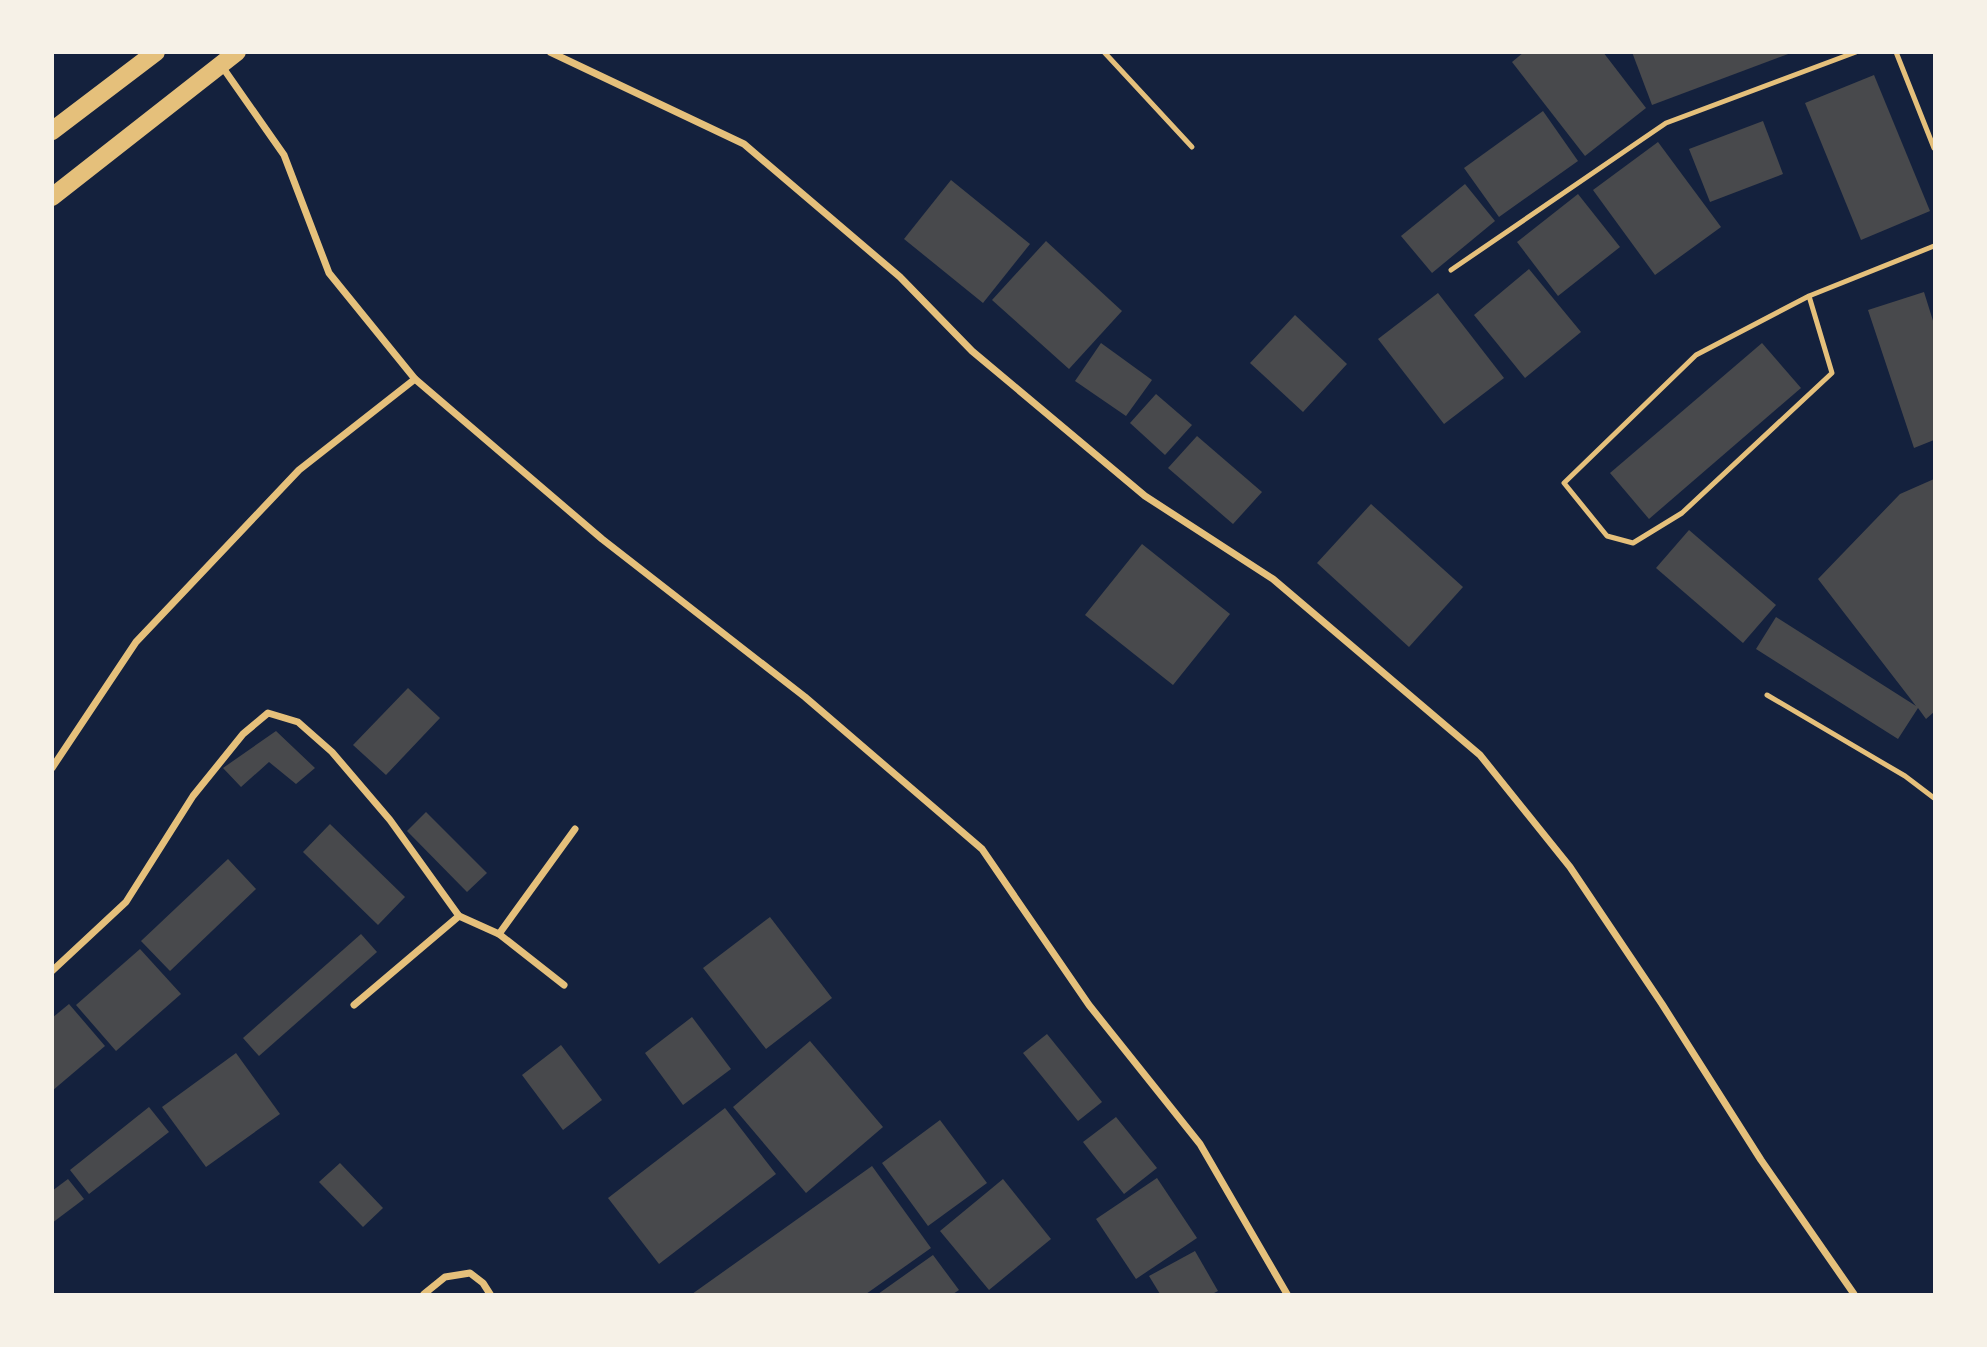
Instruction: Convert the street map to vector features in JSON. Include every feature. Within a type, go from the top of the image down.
[{"type":"main road","points":[[52,131],[156,52]]},
{"type":"main road","points":[[52,197],[237,52]]},
{"type":"street","points":[[550,52],[744,144],[900,277],[972,351],[1145,496],[1273,579],[1480,755],[1570,867],[1662,1004],[1761,1160],[1854,1294]]},
{"type":"street","points":[[220,64],[284,155],[329,273],[415,379],[602,539],[805,697],[982,849],[1089,1005],[1200,1144],[1287,1294]]},
{"type":"street","points":[[52,768],[136,642],[299,470],[415,379]]},
{"type":"street","points":[[52,971],[126,902],[192,796],[243,734],[268,713],[298,722],[332,752],[390,820],[459,916],[499,934],[564,985]]},
{"type":"street","points":[[499,934],[575,829]]},
{"type":"street","points":[[354,1005],[459,916]]},
{"type":"street","points":[[424,1294],[445,1277],[470,1273],[483,1283],[490,1294]]},
{"type":"lane","points":[[1104,52],[1192,146]]},
{"type":"lane","points":[[1451,270],[1666,123],[1856,52]]},
{"type":"lane","points":[[1896,52],[1934,148]]},
{"type":"lane","points":[[1809,296],[1832,373],[1682,513],[1633,543],[1606,536],[1564,483],[1696,355],[1809,296],[1934,246]]},
{"type":"lane","points":[[1767,695],[1905,776],[1934,798]]},
{"type":"building","points":[[1524,52],[1603,52],[1646,108],[1585,156],[1512,62]]},
{"type":"building","points":[[1632,52],[1791,52],[1791,53],[1652,105]]},
{"type":"building","points":[[1874,75],[1930,211],[1861,240],[1805,103]]},
{"type":"building","points":[[1543,111],[1578,161],[1499,217],[1464,168]]},
{"type":"building","points":[[1763,121],[1783,174],[1710,202],[1689,149]]},
{"type":"building","points":[[1658,142],[1721,227],[1655,275],[1593,190]]},
{"type":"building","points":[[951,180],[1030,244],[983,303],[904,239]]},
{"type":"building","points":[[1465,184],[1495,221],[1432,273],[1401,236]]},
{"type":"building","points":[[1578,194],[1620,247],[1558,296],[1517,242]]},
{"type":"building","points":[[1046,241],[1122,311],[1069,369],[992,300]]},
{"type":"building","points":[[1529,269],[1581,332],[1525,378],[1474,315]]},
{"type":"building","points":[[1924,292],[1934,324],[1934,440],[1914,448],[1868,310]]},
{"type":"building","points":[[1438,293],[1504,378],[1444,424],[1378,339]]},
{"type":"building","points":[[1295,315],[1347,364],[1303,412],[1250,363]]},
{"type":"building","points":[[1101,343],[1152,380],[1126,416],[1075,381]]},
{"type":"building","points":[[1762,343],[1801,388],[1649,519],[1610,473]]},
{"type":"building","points":[[1156,394],[1192,425],[1165,455],[1130,423]]},
{"type":"building","points":[[1197,436],[1262,492],[1233,524],[1168,468]]},
{"type":"building","points":[[1934,479],[1934,712],[1926,719],[1918,708],[1898,739],[1756,649],[1776,617],[1916,706],[1818,579],[1900,494]]},
{"type":"building","points":[[1371,504],[1463,587],[1409,647],[1317,563]]},
{"type":"building","points":[[1689,530],[1776,605],[1743,643],[1656,568]]},
{"type":"building","points":[[1142,544],[1230,614],[1173,685],[1085,615]]},
{"type":"building","points":[[408,688],[440,718],[386,775],[353,745]]},
{"type":"building","points":[[276,731],[315,768],[296,784],[269,762],[241,787],[223,768]]},
{"type":"building","points":[[426,812],[487,873],[467,892],[407,831]]},
{"type":"building","points":[[330,824],[405,897],[378,925],[303,852]]},
{"type":"building","points":[[228,859],[256,889],[170,971],[141,941]]},
{"type":"building","points":[[770,917],[832,998],[766,1049],[703,968]]},
{"type":"building","points":[[361,934],[377,952],[259,1056],[243,1038]]},
{"type":"building","points":[[140,949],[181,994],[116,1051],[76,1005]]},
{"type":"building","points":[[69,1004],[105,1046],[52,1091],[52,1018]]},
{"type":"building","points":[[692,1017],[731,1069],[683,1105],[645,1053]]},
{"type":"building","points":[[1047,1034],[1102,1102],[1078,1121],[1023,1053]]},
{"type":"building","points":[[810,1041],[883,1127],[806,1193],[733,1107]]},
{"type":"building","points":[[561,1045],[602,1100],[563,1130],[522,1075]]},
{"type":"building","points":[[236,1053],[280,1114],[206,1167],[162,1107]]},
{"type":"building","points":[[149,1107],[169,1132],[89,1194],[70,1170]]},
{"type":"building","points":[[725,1108],[776,1174],[659,1264],[608,1198]]},
{"type":"building","points":[[1116,1117],[1157,1168],[1124,1194],[1083,1142]]},
{"type":"building","points":[[940,1120],[987,1183],[928,1226],[882,1163]]},
{"type":"building","points":[[340,1163],[383,1208],[363,1227],[319,1182]]},
{"type":"building","points":[[872,1166],[931,1248],[866,1294],[692,1294]]},
{"type":"building","points":[[1157,1178],[1197,1238],[1136,1279],[1096,1219]]},
{"type":"building","points":[[68,1179],[84,1199],[52,1223],[52,1191]]},
{"type":"building","points":[[1003,1179],[1051,1239],[989,1290],[940,1231]]},
{"type":"building","points":[[1195,1251],[1218,1291],[1212,1294],[1160,1294],[1149,1276]]},
{"type":"building","points":[[933,1255],[959,1290],[953,1294],[878,1294]]}]
